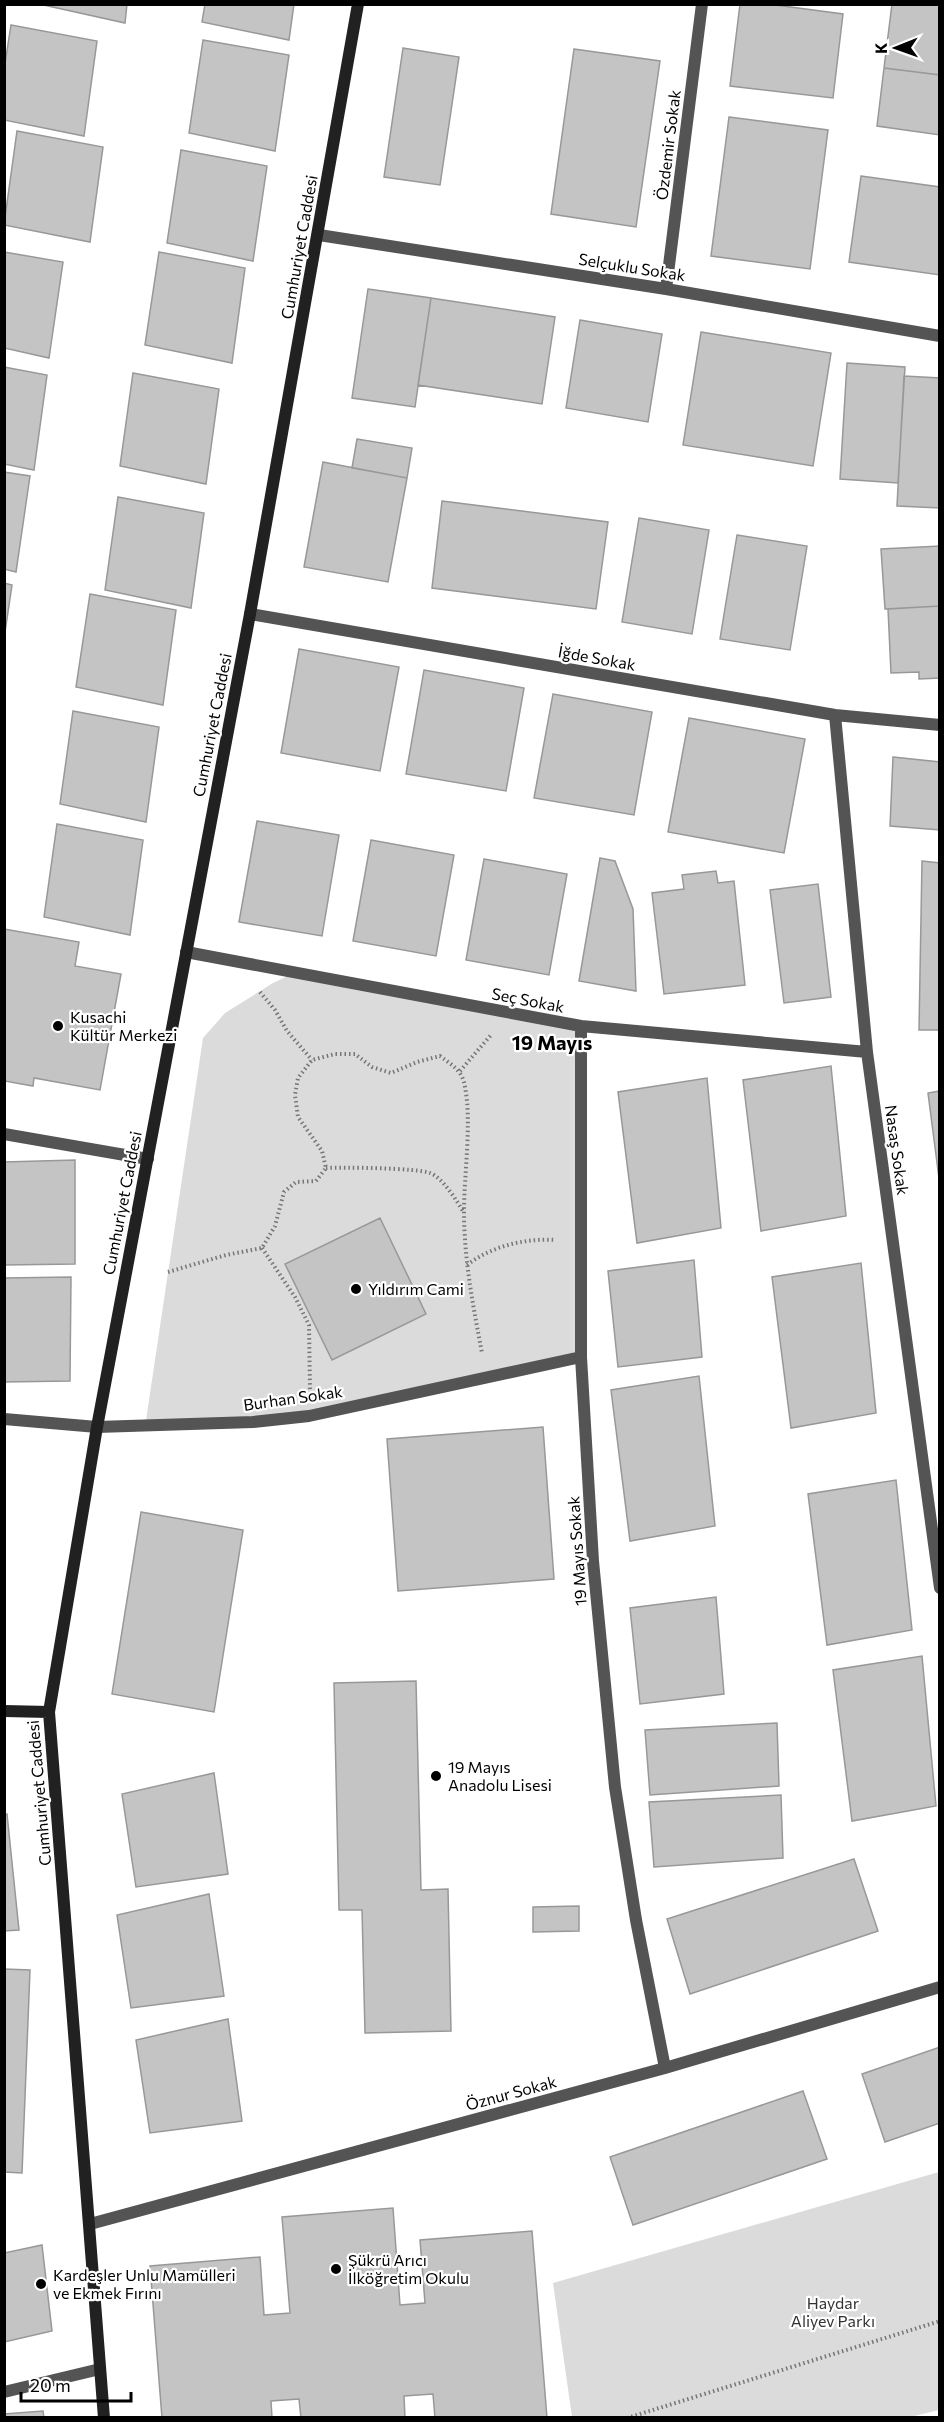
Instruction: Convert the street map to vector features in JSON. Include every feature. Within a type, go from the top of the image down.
[{"type":"street","name":"Cumhuriyet Caddesi","points":[[104,2418],[49,1712],[98,1427],[319,235],[358,4]]},
{"type":"street","name":"Özdemir Sokak","points":[[666,289],[702,4]]},
{"type":"street","name":"Selçuklu Sokak","points":[[319,235],[666,289],[939,336]]},
{"type":"street","name":"İğde Sokak","points":[[250,615],[835,715],[939,725]]},
{"type":"street","name":"Nasaş Sokak","points":[[835,715],[867,1052],[939,1588]]},
{"type":"street","name":"Seç Sokak","points":[[186,952],[580,1026],[867,1052]]},
{"type":"street","name":"19 Mayıs Sokak","points":[[580,1026],[581,1357],[593,1562],[615,1787],[636,1920],[665,2068]]},
{"type":"street","points":[[4,1134],[147,1159]]},
{"type":"street","name":"Burhan Sokak","points":[[4,1419],[98,1427],[195,1426],[309,1416],[581,1357]]},
{"type":"street","points":[[4,1711],[49,1712]]},
{"type":"street","name":"Öznur Sokak","points":[[90,2224],[665,2068],[939,1987]]},
{"type":"street","points":[[4,2392],[100,2369]]},
{"type":"path","points":[[260,992],[275,1010],[287,1031],[312,1060]]},
{"type":"path","points":[[460,1071],[512,1014]]},
{"type":"path","points":[[326,1168],[322,1150],[298,1117],[296,1106],[298,1078],[312,1060],[335,1054],[356,1054],[372,1067],[391,1074],[417,1062],[440,1056],[460,1071],[465,1087],[467,1131],[464,1213],[467,1266],[486,1377]]},
{"type":"path","points":[[326,1168],[431,1173],[452,1194],[464,1213]]},
{"type":"path","points":[[168,1272],[226,1255],[262,1248],[275,1226],[284,1192],[296,1182],[316,1181],[326,1168]]},
{"type":"path","points":[[467,1266],[488,1252],[529,1240],[581,1241]]},
{"type":"path","points":[[262,1248],[295,1297],[309,1325],[309,1416]]},
{"type":"path","points":[[627,2418],[939,2321]]},
{"type":"green space","points":[[294,973],[581,1026],[581,1357],[309,1416],[145,1427],[203,1038],[225,1013],[273,983]]},
{"type":"green space","name":"Haydar Aliyev Parkı","points":[[939,2172],[939,2410],[906,2418],[572,2417],[553,2283]]},
{"type":"building","points":[[39,4],[127,4],[125,23]]},
{"type":"building","points":[[205,4],[294,4],[289,40],[202,22]]},
{"type":"building","points":[[740,4],[768,4],[843,14],[833,98],[730,86]]},
{"type":"building","points":[[892,4],[940,4],[940,75],[884,68]]},
{"type":"building","points":[[11,25],[97,41],[84,136],[4,120],[4,70]]},
{"type":"building","points":[[203,40],[289,55],[275,151],[189,133]]},
{"type":"building","points":[[403,48],[459,57],[440,185],[384,177]]},
{"type":"building","points":[[574,49],[660,61],[636,227],[551,214]]},
{"type":"building","points":[[884,68],[940,75],[940,135],[877,126]]},
{"type":"building","points":[[729,117],[828,130],[810,269],[711,256]]},
{"type":"building","points":[[17,131],[103,147],[90,242],[4,225]]},
{"type":"building","points":[[181,150],[267,166],[253,261],[167,243]]},
{"type":"building","points":[[861,176],[940,187],[940,275],[849,262]]},
{"type":"building","points":[[4,252],[63,262],[49,358],[4,348]]},
{"type":"building","points":[[159,252],[245,268],[232,363],[145,345]]},
{"type":"building","points":[[368,289],[431,298],[415,407],[352,398]]},
{"type":"building","points":[[431,298],[555,317],[542,404],[418,385]]},
{"type":"building","points":[[580,320],[662,334],[648,422],[566,408]]},
{"type":"building","points":[[701,332],[831,353],[813,466],[683,445]]},
{"type":"building","points":[[847,363],[905,367],[898,483],[840,479]]},
{"type":"building","points":[[4,367],[47,375],[34,470],[4,464]]},
{"type":"building","points":[[133,373],[219,389],[206,484],[120,466]]},
{"type":"building","points":[[904,376],[940,378],[940,508],[897,506]]},
{"type":"building","points":[[357,439],[412,448],[407,478],[352,468]]},
{"type":"building","points":[[323,462],[407,478],[388,582],[304,567]]},
{"type":"building","points":[[4,472],[30,476],[16,572],[4,569]]},
{"type":"building","points":[[118,497],[204,513],[191,608],[105,590]]},
{"type":"building","points":[[442,501],[608,522],[596,609],[432,588]]},
{"type":"building","points":[[639,518],[709,530],[692,634],[622,622]]},
{"type":"building","points":[[737,535],[807,546],[790,650],[720,639]]},
{"type":"building","points":[[940,546],[940,606],[885,609],[881,549]]},
{"type":"building","points":[[4,583],[12,585],[4,639]]},
{"type":"building","points":[[90,594],[176,610],[163,705],[76,687]]},
{"type":"building","points":[[940,606],[940,678],[919,679],[919,672],[891,673],[888,609]]},
{"type":"building","points":[[299,649],[399,667],[380,771],[281,753]]},
{"type":"building","points":[[424,670],[524,688],[506,791],[406,774]]},
{"type":"building","points":[[553,694],[652,712],[634,815],[534,798]]},
{"type":"building","points":[[73,711],[159,727],[146,822],[60,804]]},
{"type":"building","points":[[689,718],[805,739],[784,853],[668,832]]},
{"type":"building","points":[[893,757],[940,762],[940,830],[890,826]]},
{"type":"building","points":[[257,821],[339,835],[322,936],[239,922]]},
{"type":"building","points":[[57,824],[143,840],[130,935],[44,917]]},
{"type":"building","points":[[371,840],[454,855],[436,956],[353,941]]},
{"type":"building","points":[[600,858],[615,861],[633,909],[636,991],[579,981]]},
{"type":"building","points":[[484,859],[567,874],[549,975],[466,960]]},
{"type":"building","points":[[922,861],[940,863],[940,1030],[919,1030]]},
{"type":"building","points":[[716,871],[718,883],[734,881],[745,985],[664,994],[652,893],[684,889],[682,875]]},
{"type":"building","points":[[818,884],[831,997],[784,1003],[770,890]]},
{"type":"building","name":"Kusachi Kültür Merkezi","points":[[4,929],[79,942],[75,966],[121,974],[100,1090],[34,1078],[33,1086],[5,1081],[4,1084]]},
{"type":"building","points":[[831,1066],[846,1216],[761,1231],[743,1080]]},
{"type":"building","points":[[707,1078],[721,1228],[637,1243],[618,1092]]},
{"type":"building","points":[[940,1091],[940,1186],[928,1093]]},
{"type":"building","points":[[75,1160],[75,1264],[4,1265],[4,1162]]},
{"type":"building","name":"Yıldırım Cami","points":[[380,1218],[426,1314],[332,1360],[285,1264]]},
{"type":"building","points":[[694,1260],[702,1357],[618,1367],[608,1271]]},
{"type":"building","points":[[861,1263],[876,1413],[791,1428],[772,1277]]},
{"type":"building","points":[[71,1277],[70,1381],[4,1382],[4,1278]]},
{"type":"building","points":[[699,1376],[715,1526],[630,1541],[611,1390]]},
{"type":"building","points":[[543,1427],[554,1579],[398,1591],[387,1439]]},
{"type":"building","points":[[896,1480],[912,1630],[827,1645],[808,1494]]},
{"type":"building","points":[[141,1512],[243,1530],[214,1712],[112,1694]]},
{"type":"building","points":[[716,1597],[724,1694],[640,1704],[630,1608]]},
{"type":"building","points":[[922,1656],[936,1806],[852,1821],[833,1670]]},
{"type":"building","points":[[416,1681],[421,1890],[448,1889],[451,2031],[365,2033],[362,1910],[339,1910],[334,1683]]},
{"type":"building","points":[[777,1723],[779,1786],[650,1795],[645,1730]]},
{"type":"building","points":[[214,1773],[228,1874],[136,1887],[122,1794]]},
{"type":"building","points":[[781,1795],[783,1858],[654,1867],[649,1802]]},
{"type":"building","points":[[7,1814],[19,1930],[4,1931],[4,1815]]},
{"type":"building","points":[[854,1859],[878,1931],[690,1994],[667,1919]]},
{"type":"building","points":[[209,1894],[224,1996],[131,2008],[117,1915]]},
{"type":"building","points":[[579,1906],[579,1931],[533,1932],[533,1907]]},
{"type":"building","points":[[4,1969],[30,1970],[22,2173],[4,2172]]},
{"type":"building","points":[[228,2019],[242,2121],[150,2133],[136,2040]]},
{"type":"building","points":[[940,2047],[940,2123],[885,2142],[862,2074]]},
{"type":"building","points":[[803,2091],[827,2159],[633,2225],[610,2157]]},
{"type":"building","name":"Şükrü Arıcı İlköğretim Okulu","points":[[393,2208],[400,2305],[425,2303],[420,2240],[532,2231],[547,2418],[435,2418],[433,2394],[404,2396],[405,2418],[301,2418],[299,2399],[271,2401],[272,2418],[162,2418],[150,2266],[260,2257],[264,2315],[290,2313],[282,2217]]},
{"type":"building","points":[[42,2245],[52,2331],[4,2342],[4,2253]]},
{"type":"building","points":[[43,2411],[44,2418],[4,2418],[4,2414]]},
{"type":"place","name":"Kusachi Kültür Merkezi","points":[[58,1026]]},
{"type":"place","name":"Yıldırım Cami","points":[[356,1289]]},
{"type":"place","name":"19 Mayıs Anadolu Lisesi","points":[[436,1776]]},
{"type":"place","name":"Şükrü Arıcı İlköğretim Okulu","points":[[336,2269]]},
{"type":"place","name":"Kardeşler Unlu Mamülleri ve Ekmek Fırını","points":[[41,2284]]},
{"type":"district","name":"19 Mayıs","points":[[552,1043]]}]
